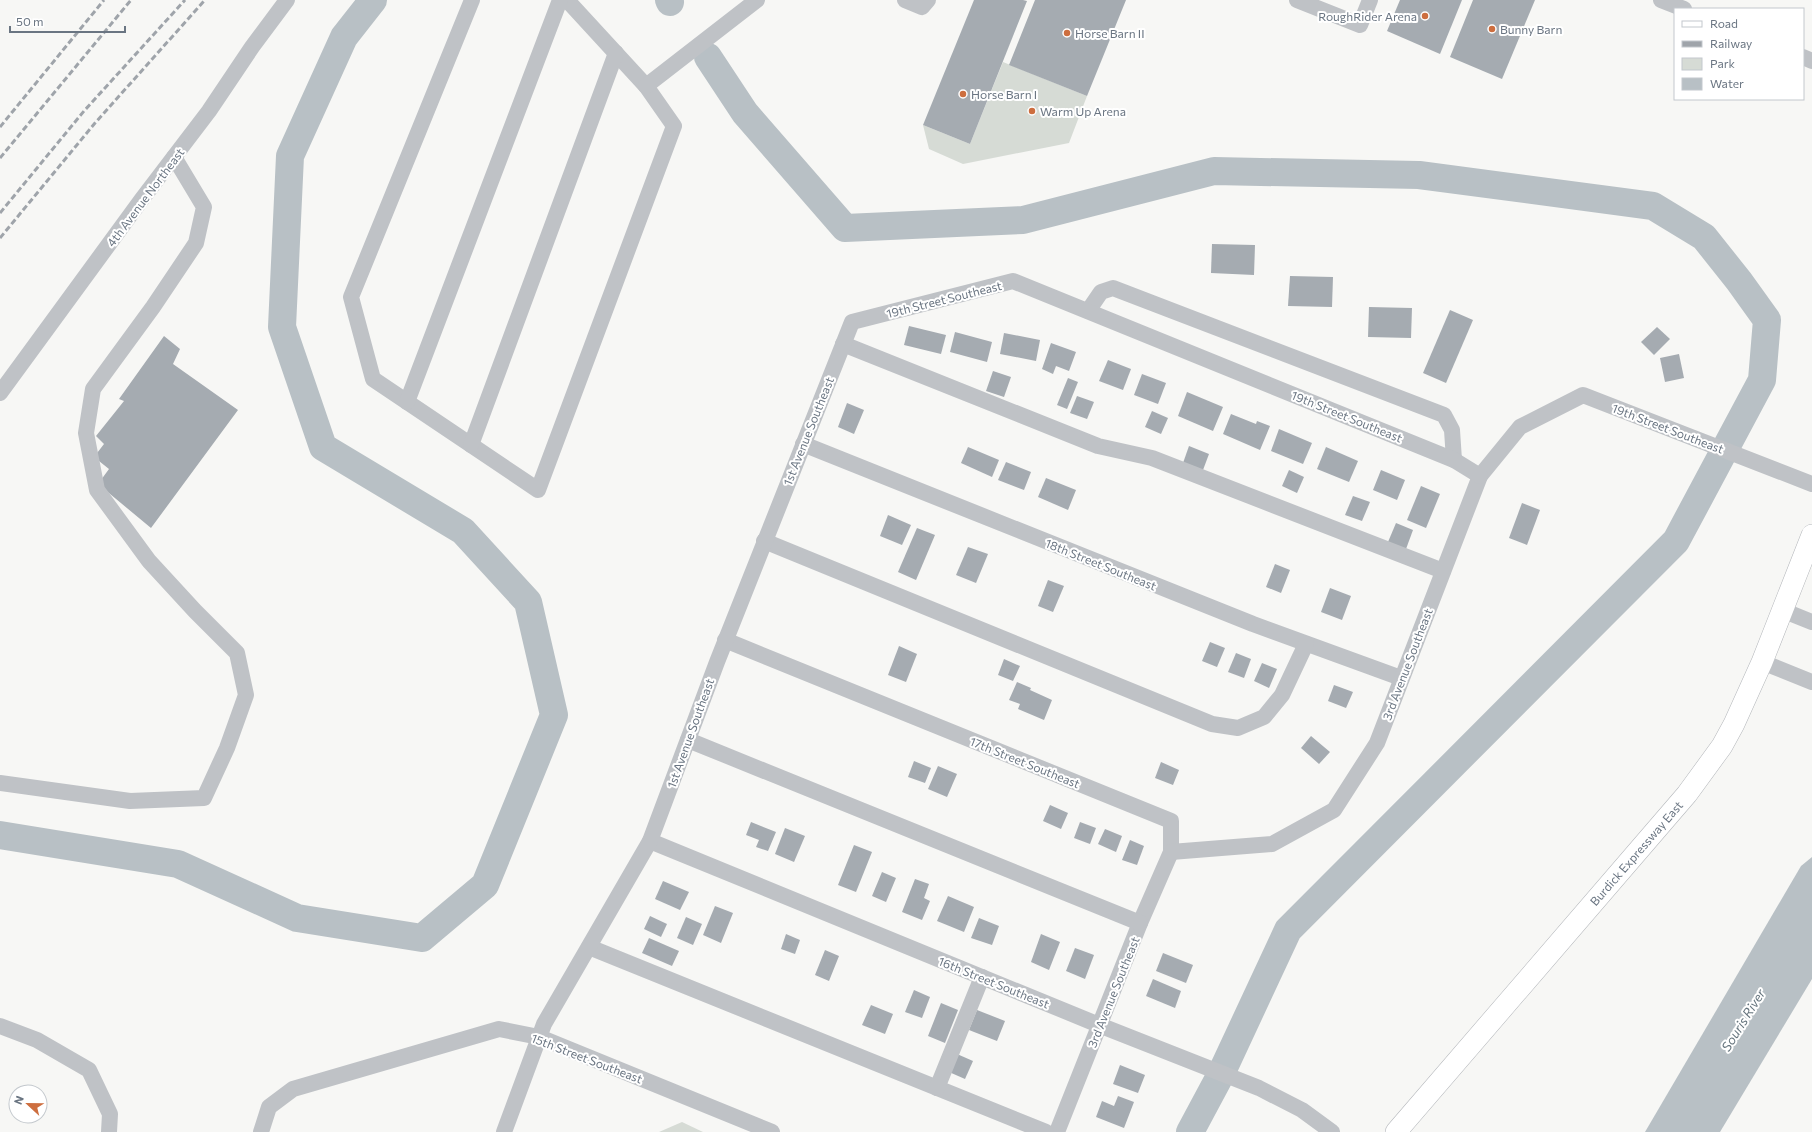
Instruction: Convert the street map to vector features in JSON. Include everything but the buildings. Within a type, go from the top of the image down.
[{"type":"main road","name":"Burdick Expressway East","points":[[1396,1132],[1687,794],[1722,746],[1734,724],[1762,662],[1782,610],[1807,565],[1812,535]]},
{"type":"street","name":"4th Avenue Northeast","points":[[0,393],[209,111],[252,47],[287,0]]},
{"type":"street","points":[[472,0],[351,297],[373,379],[538,490],[674,126],[646,86],[567,0]]},
{"type":"street","points":[[407,402],[560,0]]},
{"type":"street","points":[[646,86],[757,0]]},
{"type":"street","points":[[905,0],[922,7],[928,0]]},
{"type":"street","points":[[1297,0],[1360,25],[1370,0]]},
{"type":"street","points":[[1661,0],[1681,8]]},
{"type":"street","points":[[471,445],[616,53]]},
{"type":"street","points":[[0,783],[130,801],[204,798],[227,748],[246,695],[237,654],[149,561],[96,490],[86,433],[93,388],[153,307],[196,243],[204,207],[174,157]]},
{"type":"street","name":"19th Street Southeast","points":[[852,322],[1014,281],[1454,460],[1480,476],[1520,427],[1583,395],[1812,484]]},
{"type":"street","points":[[1088,311],[1101,292],[1113,288],[1444,415],[1452,430],[1454,460]]},
{"type":"street","name":"1st Avenue Southeast","points":[[504,1132],[544,1024],[650,841],[725,640],[852,322]]},
{"type":"street","points":[[843,344],[1098,446],[1152,458],[1443,571]]},
{"type":"street","name":"18th Street Southeast","points":[[803,444],[1245,622],[1401,678]]},
{"type":"street","name":"3rd Avenue Southeast","points":[[1057,1132],[1140,923],[1171,852],[1272,844],[1334,810],[1377,743],[1480,476]]},
{"type":"street","points":[[764,541],[1212,724],[1238,728],[1264,717],[1282,695],[1306,644]]},
{"type":"street","points":[[1782,610],[1812,622]]},
{"type":"street","name":"17th Street Southeast","points":[[725,640],[1170,822],[1171,852]]},
{"type":"street","points":[[1762,662],[1812,682]]},
{"type":"street","points":[[688,740],[1140,923]]},
{"type":"street","name":"16th Street Southeast","points":[[650,841],[1099,1025],[1259,1088],[1302,1110],[1332,1132]]},
{"type":"street","points":[[589,947],[1046,1132]]},
{"type":"street","points":[[937,1088],[982,977]]},
{"type":"street","points":[[0,1026],[37,1040],[89,1070],[110,1114],[109,1132]]},
{"type":"street","name":"15th Street Southeast","points":[[261,1132],[269,1106],[293,1089],[499,1029],[539,1037],[772,1132]]},
{"type":"green space","name":"Warm Up Arena","points":[[1003,62],[1087,96],[1069,143],[963,164],[929,149],[923,125],[970,144]]},
{"type":"green space","points":[[682,1122],[703,1132],[659,1132]]},
{"type":"water","name":"Souris River","points":[[1812,857],[1812,979],[1720,1132],[1645,1132],[1801,866]]},
{"type":"waterway","points":[[0,835],[178,864],[297,918],[422,938],[485,885],[554,715],[528,602],[463,531],[323,447],[282,327],[290,156],[344,37],[373,0]]},
{"type":"waterway","points":[[708,57],[745,113],[845,228],[1023,220],[1214,171],[1419,175],[1653,206],[1704,237],[1739,281],[1767,320],[1762,380],[1676,541],[1288,930],[1220,1076],[1190,1132]]},
{"type":"railway","points":[[0,127],[104,0]]},
{"type":"railway","points":[[0,158],[131,0]]},
{"type":"railway","points":[[0,213],[84,111],[185,0]]},
{"type":"railway","points":[[0,238],[95,123],[205,0]]},
{"type":"place","name":"RoughRider Arena","points":[[1425,16]]},
{"type":"place","name":"Bunny Barn","points":[[1492,29]]},
{"type":"place","name":"Horse Barn II","points":[[1067,33]]},
{"type":"place","name":"Horse Barn I","points":[[963,94]]},
{"type":"place","name":"Warm Up Arena","points":[[1032,111]]}]
